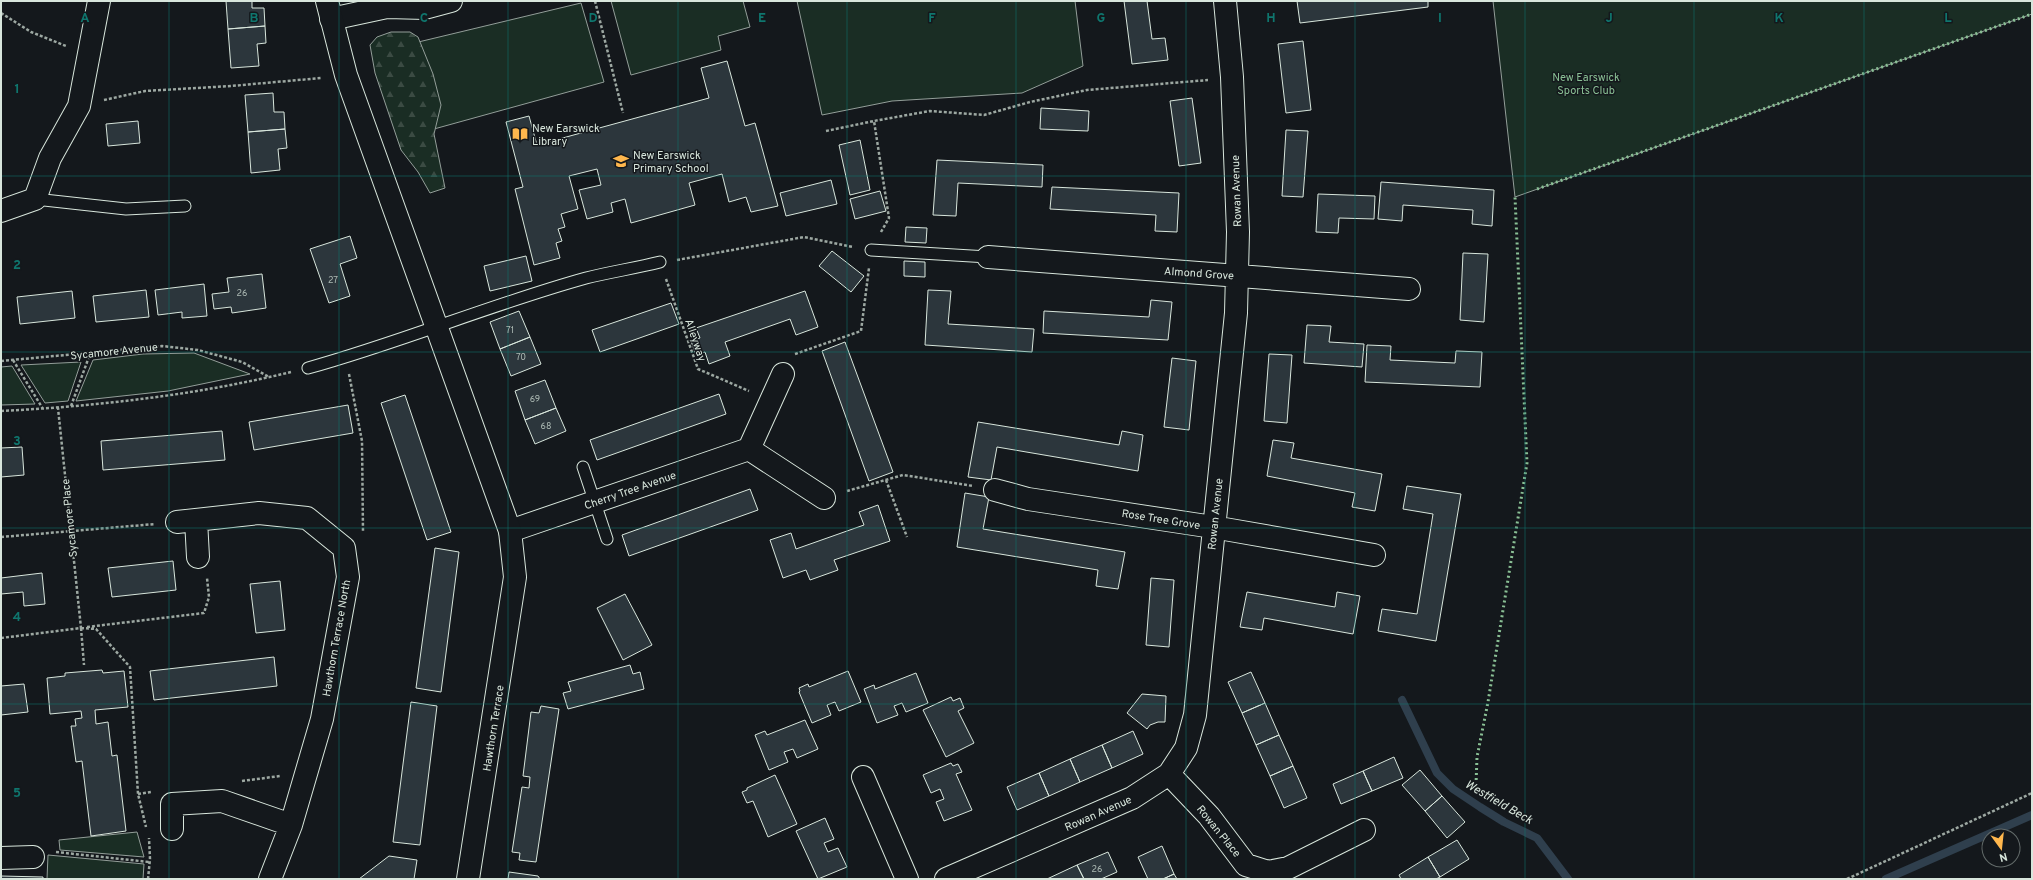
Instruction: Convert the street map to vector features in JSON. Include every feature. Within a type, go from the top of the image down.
[{"type":"street","points":[[1,211],[35,199],[50,158],[79,106],[99,1]]},
{"type":"street","points":[[329,10],[424,8],[451,1]]},
{"type":"street","name":"Rowan Avenue","points":[[946,879],[1132,798],[1169,774],[1186,748],[1195,715],[1235,321],[1238,232],[1232,77],[1225,1]]},
{"type":"street","name":"Hawthorn Terrace","points":[[329,10],[346,75],[510,531],[515,577],[468,879]]},
{"type":"street","name":"Almond Grove","points":[[988,258],[1409,289]]},
{"type":"street","points":[[784,374],[750,449],[824,498]]},
{"type":"street","name":"Cherry Tree Avenue","points":[[510,531],[750,449]]},
{"type":"street","name":"Rose Tree Grove","points":[[995,490],[1028,499],[1213,527],[1374,555]]},
{"type":"street","points":[[198,557],[186,521],[259,513],[307,518],[344,548]]},
{"type":"street","name":"Hawthorn Terrace North","points":[[270,879],[291,825],[322,719],[348,577],[344,548]]},
{"type":"street","name":"Rowan Place","points":[[1169,774],[1209,816],[1246,865],[1268,872],[1288,868],[1364,830]]},
{"type":"street","points":[[863,777],[907,879]]},
{"type":"street","points":[[172,829],[172,804],[222,800],[291,825]]},
{"type":"street","points":[[1,858],[33,857]]},
{"type":"lane","points":[[35,199],[126,209],[185,206]]},
{"type":"lane","points":[[871,250],[988,258]]},
{"type":"lane","points":[[308,368],[346,358],[435,326],[606,271],[660,262]]},
{"type":"lane","points":[[583,467],[607,539]]},
{"type":"path","points":[[595,1],[623,113]]},
{"type":"path","points":[[1,14],[31,32],[89,55]]},
{"type":"path","points":[[79,106],[145,91],[231,86],[346,75]]},
{"type":"path","points":[[826,131],[930,111],[984,115],[1030,102],[1087,90],[1232,77]]},
{"type":"path","points":[[784,374],[796,353],[861,331],[871,250],[889,218],[874,121]]},
{"type":"path","points":[[660,262],[804,237],[871,250]]},
{"type":"path","name":"Alleyway","points":[[660,262],[698,369],[771,400]]},
{"type":"path","name":"Sycamore Avenue","points":[[1,361],[90,354],[162,346],[198,350],[242,362],[270,377]]},
{"type":"path","points":[[71,406],[90,354]]},
{"type":"path","points":[[344,548],[363,537],[362,441],[346,358]]},
{"type":"path","points":[[13,360],[43,409]]},
{"type":"path","points":[[1,411],[58,408],[172,396],[244,384],[308,368]]},
{"type":"path","name":"Sycamore Place","points":[[58,408],[84,665]]},
{"type":"path","points":[[824,498],[903,475],[995,490]]},
{"type":"path","points":[[886,480],[907,537]]},
{"type":"path","points":[[1,537],[186,521]]},
{"type":"path","points":[[1,638],[204,613],[209,597],[206,565],[198,557]]},
{"type":"path","points":[[81,628],[96,630],[130,667],[138,794],[147,829]]},
{"type":"path","points":[[1847,879],[2032,793]]},
{"type":"path","points":[[148,879],[150,861],[149,836]]},
{"type":"path","points":[[33,857],[44,850],[150,861]]},
{"type":"green space","points":[[611,1],[743,1],[750,27],[718,36],[721,50],[631,75]]},
{"type":"green space","points":[[797,1],[1075,1],[1083,66],[1022,93],[892,101],[822,115]]},
{"type":"green space","name":"New Earswick Sports Club","points":[[1493,1],[2032,1],[2032,14],[1515,197]]},
{"type":"green space","points":[[581,3],[604,82],[434,129],[410,44]]},
{"type":"green space","points":[[391,32],[410,32],[418,37],[433,74],[441,105],[434,134],[445,188],[430,193],[418,172],[401,150],[375,73],[370,45],[377,37]]},
{"type":"green space","points":[[194,353],[250,374],[168,391],[76,401],[93,360],[143,354]]},
{"type":"green space","points":[[81,362],[68,401],[45,403],[21,365]]},
{"type":"green space","points":[[12,366],[35,404],[1,405],[1,367]]},
{"type":"green space","points":[[137,832],[144,857],[60,850],[59,840]]},
{"type":"green space","points":[[48,855],[144,864],[143,879],[47,879]]},
{"type":"building","points":[[226,1],[252,1],[252,8],[264,8],[265,26],[228,29]]},
{"type":"building","points":[[1124,1],[1147,1],[1152,39],[1165,38],[1168,60],[1132,64]]},
{"type":"building","points":[[1297,1],[1428,1],[1428,7],[1300,23]]},
{"type":"building","points":[[265,26],[266,43],[257,44],[259,66],[231,68],[228,29]]},
{"type":"building","points":[[1303,41],[1311,110],[1286,113],[1278,44]]},
{"type":"building","points":[[727,61],[745,126],[755,123],[778,206],[751,212],[746,197],[729,202],[722,174],[689,183],[695,205],[631,223],[625,199],[611,203],[613,212],[587,219],[579,190],[601,185],[597,169],[569,176],[578,209],[561,214],[565,227],[558,229],[562,241],[556,243],[560,258],[534,265],[515,189],[523,187],[506,122],[529,116],[537,145],[709,98],[701,68]]},
{"type":"building","points":[[273,93],[274,112],[284,112],[285,129],[248,132],[245,95]]},
{"type":"building","points":[[1192,98],[1201,163],[1179,166],[1170,101]]},
{"type":"building","points":[[1041,108],[1089,111],[1088,131],[1040,129]]},
{"type":"building","points":[[138,121],[140,143],[108,146],[106,124]]},
{"type":"building","points":[[285,129],[287,148],[278,149],[280,170],[251,173],[248,132]]},
{"type":"building","points":[[1286,130],[1308,131],[1303,197],[1282,196]]},
{"type":"building","points":[[860,140],[870,190],[850,195],[839,145]]},
{"type":"building","points":[[937,160],[1043,165],[1042,187],[958,183],[956,216],[933,215]]},
{"type":"building","points":[[831,180],[837,204],[786,216],[780,193]]},
{"type":"building","points":[[1381,182],[1494,190],[1492,226],[1472,224],[1473,210],[1403,205],[1402,221],[1378,219]]},
{"type":"building","points":[[1052,187],[1179,193],[1177,232],[1155,231],[1156,215],[1050,209]]},
{"type":"building","points":[[880,191],[886,211],[855,219],[850,199]]},
{"type":"building","points":[[1318,194],[1375,196],[1374,219],[1339,218],[1338,233],[1316,232]]},
{"type":"building","points":[[906,227],[927,228],[926,243],[905,242]]},
{"type":"building","points":[[350,236],[357,258],[340,264],[350,296],[329,303],[310,249]]},
{"type":"building","points":[[832,251],[864,276],[851,292],[819,266]]},
{"type":"building","points":[[1463,253],[1488,254],[1484,322],[1460,320]]},
{"type":"building","points":[[526,256],[532,281],[490,291],[484,266]]},
{"type":"building","points":[[904,261],[925,262],[925,277],[904,276]]},
{"type":"building","points":[[262,274],[266,308],[232,313],[231,307],[214,309],[212,294],[229,292],[227,278]]},
{"type":"building","points":[[204,284],[207,316],[182,318],[182,312],[158,315],[155,290]]},
{"type":"building","points":[[146,290],[149,317],[96,322],[93,296]]},
{"type":"building","points":[[928,290],[951,291],[948,324],[1034,329],[1032,352],[925,345]]},
{"type":"building","points":[[72,291],[75,318],[20,324],[17,297]]},
{"type":"building","points":[[805,291],[818,327],[796,335],[790,319],[725,342],[730,356],[709,364],[705,352],[696,355],[691,341],[700,338],[696,328]]},
{"type":"building","points":[[1151,300],[1172,302],[1168,340],[1043,333],[1044,311],[1149,317]]},
{"type":"building","points":[[671,303],[679,324],[600,352],[592,330]]},
{"type":"building","points":[[519,311],[530,337],[500,349],[490,322]]},
{"type":"building","points":[[1307,325],[1331,326],[1329,342],[1364,344],[1362,367],[1304,363]]},
{"type":"building","points":[[530,337],[541,364],[511,376],[500,349]]},
{"type":"building","points":[[845,342],[893,472],[869,481],[822,351]]},
{"type":"building","points":[[1367,345],[1391,346],[1390,360],[1455,363],[1456,351],[1482,352],[1480,387],[1365,382]]},
{"type":"building","points":[[1269,354],[1292,355],[1287,423],[1264,421]]},
{"type":"building","points":[[1172,358],[1196,361],[1189,430],[1164,427]]},
{"type":"building","points":[[545,380],[556,408],[525,420],[515,391]]},
{"type":"building","points":[[719,394],[726,414],[597,460],[590,440]]},
{"type":"building","points":[[405,395],[451,532],[427,540],[381,403]]},
{"type":"building","points":[[348,405],[353,433],[254,450],[249,422]]},
{"type":"building","points":[[556,408],[566,431],[535,444],[525,420]]},
{"type":"building","points":[[978,422],[1119,445],[1122,431],[1143,435],[1138,471],[997,447],[991,480],[968,477]]},
{"type":"building","points":[[222,431],[225,460],[103,470],[101,441]]},
{"type":"building","points":[[1273,440],[1294,443],[1291,458],[1382,474],[1375,511],[1352,507],[1355,493],[1267,476]]},
{"type":"building","points":[[22,447],[24,475],[1,477],[1,448]]},
{"type":"building","points":[[1407,486],[1461,494],[1436,641],[1378,631],[1382,609],[1417,614],[1433,514],[1403,509]]},
{"type":"building","points":[[750,489],[758,510],[629,556],[622,535]]},
{"type":"building","points":[[965,493],[989,497],[983,529],[1125,552],[1118,589],[1096,586],[1098,570],[957,547]]},
{"type":"building","points":[[878,505],[890,541],[834,560],[838,570],[810,580],[806,570],[783,578],[770,540],[791,533],[796,549],[864,525],[859,512]]},
{"type":"building","points":[[435,548],[459,552],[441,692],[416,688]]},
{"type":"building","points":[[173,561],[176,590],[112,597],[108,568]]},
{"type":"building","points":[[42,573],[45,604],[24,606],[23,592],[1,594],[1,578]]},
{"type":"building","points":[[1151,578],[1174,580],[1169,647],[1146,645]]},
{"type":"building","points":[[280,581],[285,630],[256,633],[250,584]]},
{"type":"building","points":[[1247,592],[1335,607],[1337,592],[1360,596],[1353,634],[1264,618],[1262,630],[1240,627]]},
{"type":"building","points":[[625,594],[652,645],[623,660],[597,608]]},
{"type":"building","points":[[274,657],[277,686],[154,700],[150,671]]},
{"type":"building","points":[[630,665],[633,674],[640,672],[644,689],[568,709],[563,693],[571,691],[568,682]]},
{"type":"building","points":[[102,670],[103,673],[124,671],[128,707],[95,710],[96,724],[108,722],[112,756],[117,755],[126,831],[91,836],[82,761],[76,762],[71,726],[76,726],[75,719],[82,718],[81,711],[50,714],[47,678],[65,676],[65,673]]},
{"type":"building","points":[[848,671],[861,702],[839,711],[835,702],[827,705],[831,715],[812,723],[799,692],[799,688],[808,684],[809,687]]},
{"type":"building","points":[[1251,672],[1265,703],[1242,713],[1228,682]]},
{"type":"building","points":[[916,673],[928,703],[906,712],[902,703],[894,706],[898,715],[877,723],[864,689],[874,685],[875,689]]},
{"type":"building","points":[[24,684],[28,712],[1,715],[1,686]]},
{"type":"building","points":[[1142,694],[1166,696],[1165,722],[1158,722],[1150,725],[1147,729],[1127,713]]},
{"type":"building","points":[[951,697],[953,701],[960,698],[964,708],[958,711],[974,743],[946,757],[923,710]]},
{"type":"building","points":[[411,702],[437,706],[420,845],[393,842]]},
{"type":"building","points":[[1265,703],[1279,735],[1256,745],[1242,713]]},
{"type":"building","points":[[541,706],[559,709],[536,862],[519,860],[520,853],[512,852],[522,787],[529,788],[530,777],[523,776],[531,712],[539,713]]},
{"type":"building","points":[[805,720],[818,749],[797,758],[793,749],[784,752],[788,762],[769,770],[755,735],[765,731],[767,735]]},
{"type":"building","points":[[1133,731],[1143,754],[1112,768],[1102,745]]},
{"type":"building","points":[[1279,735],[1293,766],[1270,776],[1256,745]]},
{"type":"building","points":[[1102,745],[1112,768],[1080,782],[1070,759]]},
{"type":"building","points":[[1394,757],[1403,778],[1372,791],[1363,771]]},
{"type":"building","points":[[1070,759],[1080,782],[1049,796],[1039,773]]},
{"type":"building","points":[[951,763],[953,766],[958,764],[962,772],[956,774],[972,810],[944,821],[936,802],[944,799],[940,789],[931,793],[923,775]]},
{"type":"building","points":[[1293,766],[1307,798],[1284,808],[1270,776]]},
{"type":"building","points":[[1420,770],[1442,796],[1425,811],[1402,785]]},
{"type":"building","points":[[1363,771],[1372,791],[1341,804],[1333,784]]},
{"type":"building","points":[[1039,773],[1049,796],[1017,810],[1007,787]]},
{"type":"building","points":[[775,775],[797,824],[768,837],[753,801],[747,803],[742,792],[747,790],[747,788]]},
{"type":"building","points":[[1442,796],[1465,822],[1447,838],[1425,811]]},
{"type":"building","points":[[825,818],[834,839],[824,843],[828,852],[838,848],[847,867],[818,879],[796,831]]},
{"type":"building","points":[[1457,840],[1469,859],[1440,877],[1428,857]]},
{"type":"building","points":[[1162,846],[1174,874],[1163,879],[1148,879],[1138,857]]},
{"type":"building","points":[[1108,852],[1117,872],[1101,879],[1084,879],[1077,865]]},
{"type":"building","points":[[389,856],[417,860],[414,879],[359,879]]},
{"type":"building","points":[[1428,857],[1440,877],[1436,879],[1401,879],[1399,875]]},
{"type":"building","points":[[1077,865],[1084,879],[1047,879]]},
{"type":"building","points":[[509,872],[538,876],[540,879],[508,879]]},
{"type":"building","points":[[1174,874],[1177,879],[1163,879]]},
{"type":"building","points":[[1,876],[43,877],[43,879],[1,879]]},
{"type":"waterway","name":"Westfield Beck","points":[[1402,700],[1437,773],[1453,789],[1480,807],[1504,822],[1537,838],[1568,879]]},
{"type":"waterway","points":[[1886,879],[2032,815]]},
{"type":"hedge","points":[[1537,189],[2032,14]]},
{"type":"hedge","points":[[1476,785],[1477,757],[1488,702],[1527,463],[1515,197]]},
{"type":"place","name":"New Earswick Library","points":[[520,134]]},
{"type":"place","name":"New Earswick Primary School","points":[[621,161]]}]
